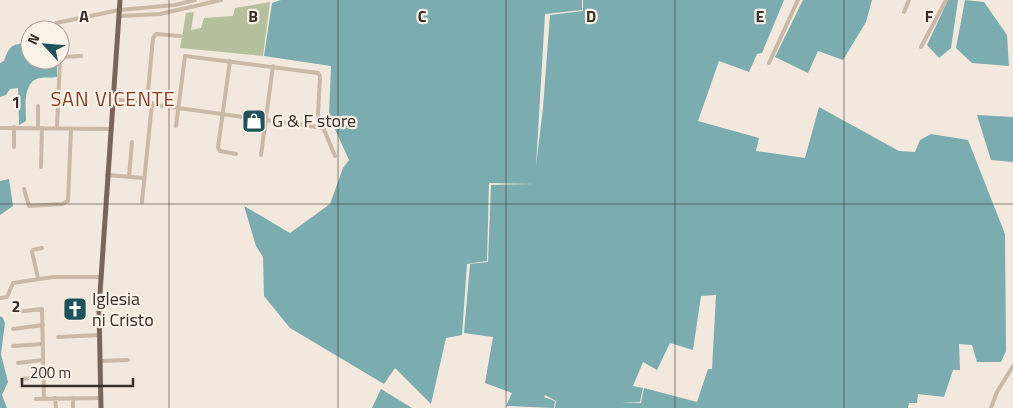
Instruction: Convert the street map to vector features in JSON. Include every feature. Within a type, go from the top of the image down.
[{"type":"main road","points":[[101,408],[99,335],[101,277],[120,0]]},
{"type":"street","points":[[70,20],[119,10],[175,5],[195,0]]},
{"type":"street","points":[[119,16],[160,14],[222,0]]},
{"type":"street","points":[[769,63],[798,0]]},
{"type":"street","points":[[904,12],[909,0]]},
{"type":"street","points":[[921,47],[946,0]]},
{"type":"street","points":[[142,202],[154,36],[180,36]]},
{"type":"street","points":[[70,58],[81,56]]},
{"type":"street","points":[[176,126],[186,56],[230,60],[320,74],[318,115],[335,156]]},
{"type":"street","points":[[230,60],[219,150],[236,154]]},
{"type":"street","points":[[261,155],[273,66]]},
{"type":"street","points":[[57,127],[60,70]]},
{"type":"street","points":[[112,98],[324,128]]},
{"type":"street","points":[[38,106],[41,167]]},
{"type":"street","points":[[14,127],[14,147]]},
{"type":"street","points":[[0,128],[57,127],[110,129]]},
{"type":"street","points":[[24,189],[29,206],[62,204],[68,201],[72,129]]},
{"type":"street","points":[[129,177],[132,142]]},
{"type":"street","points":[[107,176],[144,178]]},
{"type":"street","points":[[38,278],[32,251],[42,248]]},
{"type":"street","points":[[0,298],[7,297],[13,283],[38,278],[101,277]]},
{"type":"street","points":[[16,312],[42,308],[44,398]]},
{"type":"street","points":[[13,329],[43,325]]},
{"type":"street","points":[[58,337],[99,335]]},
{"type":"street","points":[[13,346],[43,344]]},
{"type":"street","points":[[18,362],[44,360]]},
{"type":"street","points":[[100,361],[128,360]]},
{"type":"street","points":[[991,408],[997,392],[1013,366]]},
{"type":"street","points":[[22,379],[43,378]]},
{"type":"street","points":[[55,398],[56,408]]},
{"type":"street","points":[[73,398],[73,408]]},
{"type":"street","points":[[36,399],[101,398]]},
{"type":"green space","points":[[270,2],[263,56],[180,48],[186,13],[194,12],[191,30],[201,28],[204,18],[233,16],[235,8]]},
{"type":"water","points":[[281,0],[582,0],[582,10],[545,14],[536,166],[543,108],[550,15],[583,11],[583,0],[784,0],[762,53],[757,54],[749,72],[719,61],[698,121],[759,138],[756,151],[805,158],[819,107],[899,151],[915,152],[920,140],[931,134],[968,140],[1005,234],[1006,351],[1001,362],[977,362],[972,345],[959,344],[960,370],[953,370],[944,397],[918,394],[917,403],[909,403],[908,408],[555,408],[556,401],[545,395],[544,397],[555,401],[554,408],[506,406],[512,393],[485,383],[493,337],[464,333],[470,264],[488,262],[491,185],[534,184],[489,183],[487,261],[467,264],[462,335],[446,338],[431,404],[395,368],[384,384],[290,328],[264,296],[263,257],[256,246],[244,206],[290,233],[330,204],[343,168],[349,160],[329,116],[331,66],[264,56],[272,3]],"holes":[[[716,295],[712,369],[708,369],[697,402],[644,388],[641,403],[621,402],[640,402],[643,388],[633,386],[643,362],[657,370],[670,343],[693,350],[701,296]]]},
{"type":"water","points":[[803,0],[872,0],[866,22],[843,60],[818,51],[808,73],[775,57]]},
{"type":"water","points":[[948,0],[958,0],[951,48],[939,58],[927,45]]},
{"type":"water","points":[[965,0],[984,2],[1007,35],[1009,66],[972,63],[956,48]]},
{"type":"water","points":[[19,44],[20,70],[57,70],[57,77],[40,78],[30,84],[26,96],[26,121],[19,125],[18,88],[10,89],[6,95],[0,97],[0,63],[4,61],[12,46]]},
{"type":"water","points":[[977,115],[1013,117],[1013,162],[991,160]]},
{"type":"water","points":[[9,179],[13,206],[0,215],[0,181]]},
{"type":"water","points":[[0,316],[5,323],[1,354],[8,382],[2,395],[7,408],[0,408]]},
{"type":"water","points":[[381,389],[412,408],[372,408]]},
{"type":"place","name":"G & F store","points":[[254,121]]},
{"type":"place","name":"Iglesia ni Cristo","points":[[75,309]]},
{"type":"district","name":"SAN VICENTE","points":[[113,99]]}]
